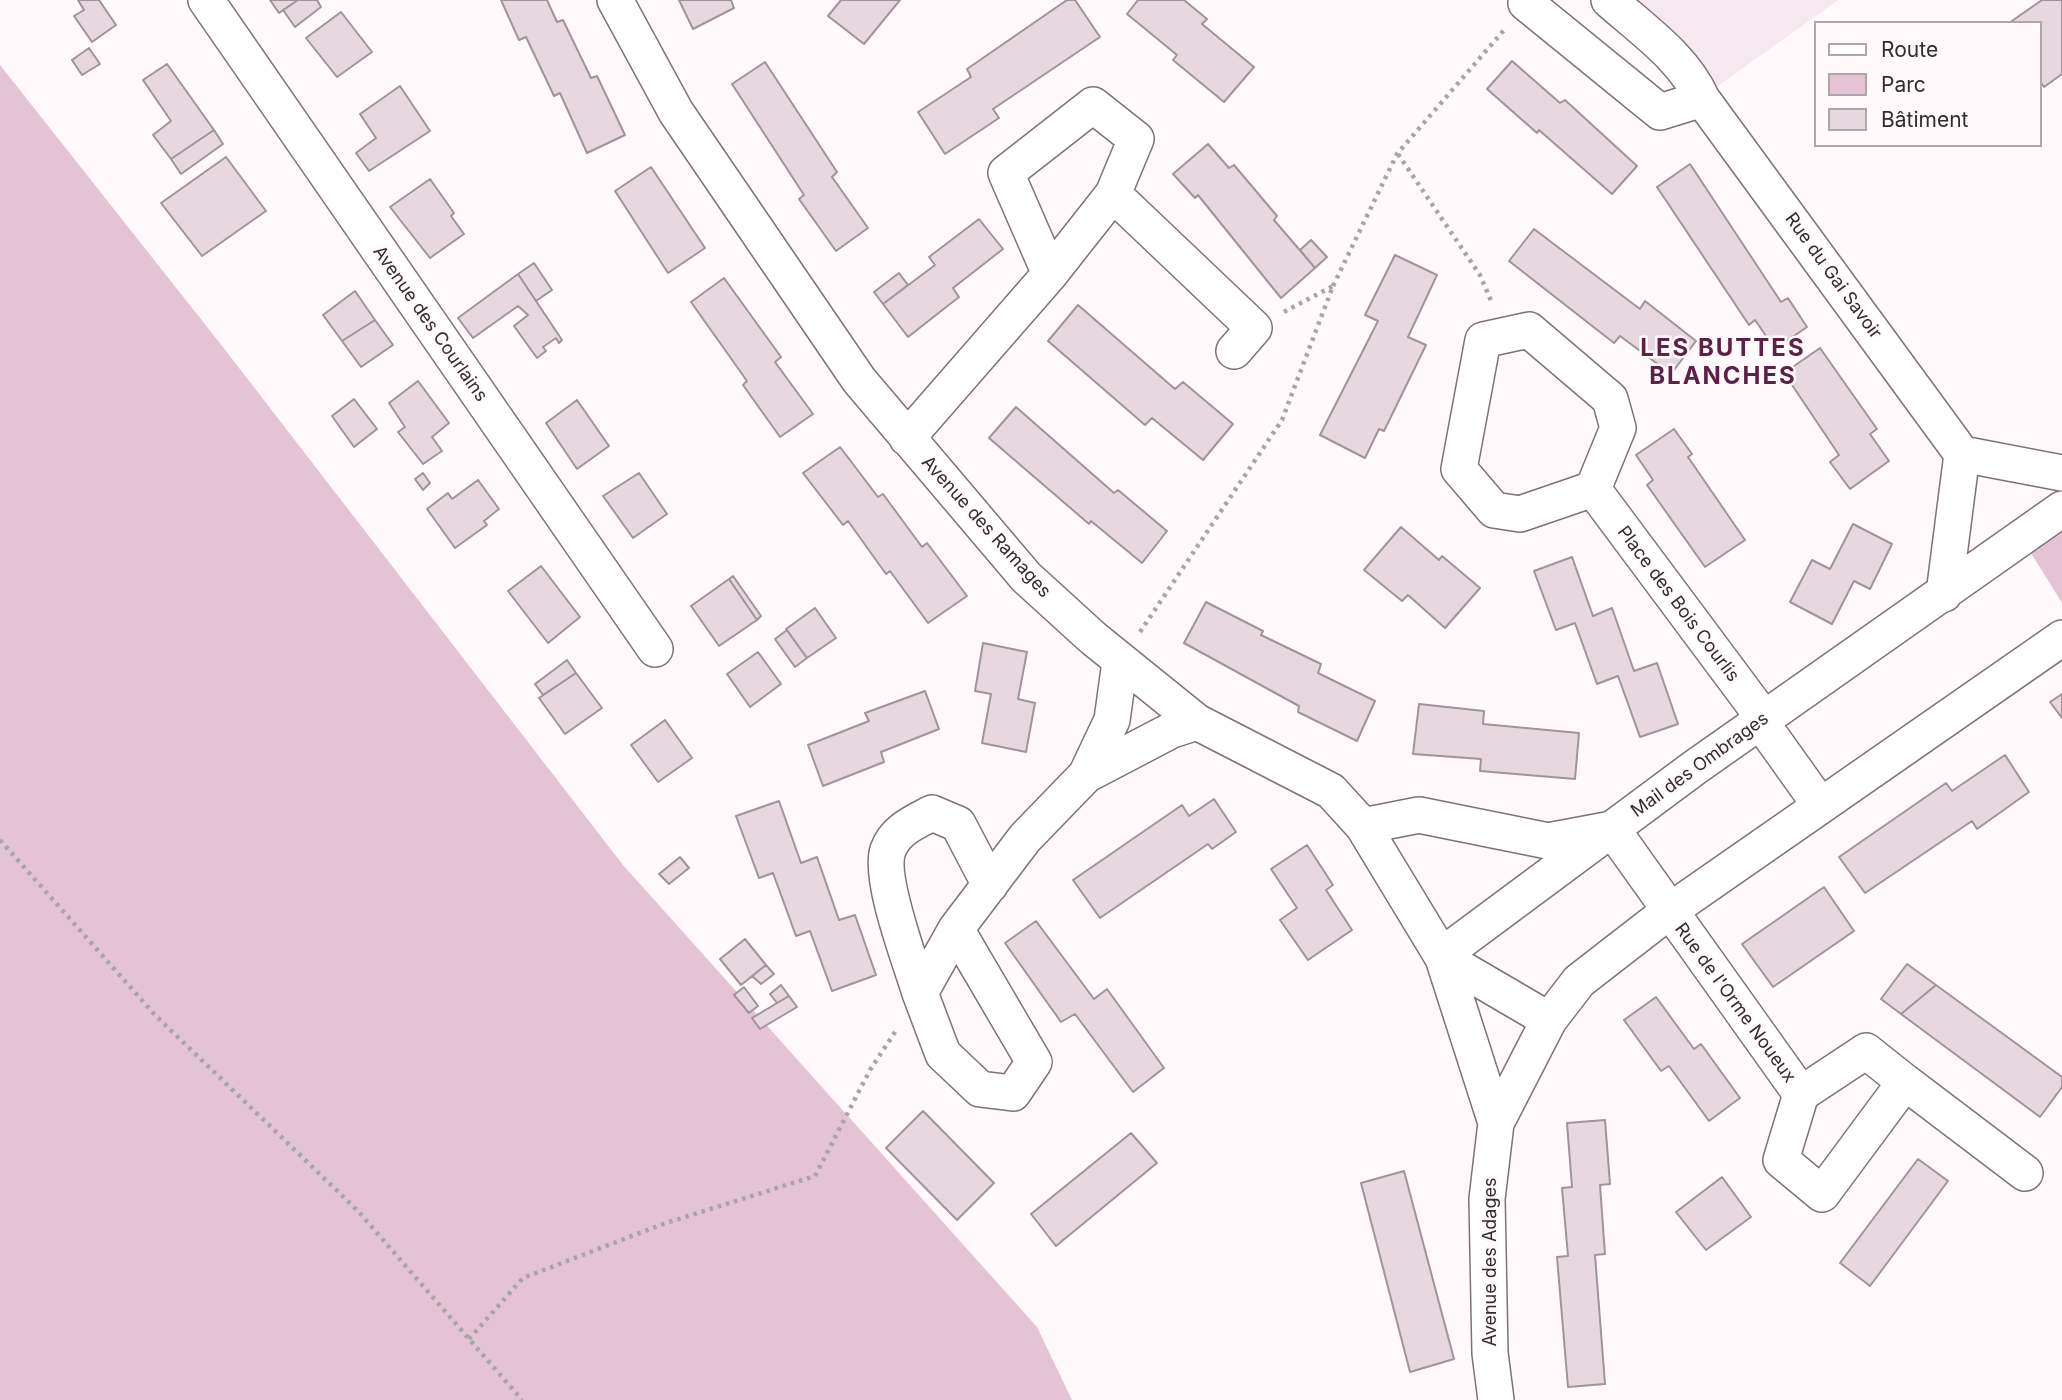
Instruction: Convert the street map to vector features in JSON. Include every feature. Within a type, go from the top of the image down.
[{"type":"street","name":"Avenue des Courlains","points":[[206,0],[655,649]]},
{"type":"street","name":"Avenue des Ramages","points":[[615,0],[676,112],[859,380],[1026,577],[1120,662],[1197,722],[1331,791],[1363,826],[1443,958],[1496,1123]]},
{"type":"street","name":"Rue du Gai Savoir","points":[[1609,0],[1667,51],[1694,80],[1702,99],[1962,454]]},
{"type":"street","points":[[1526,2],[1660,112],[1702,99]]},
{"type":"street","points":[[906,438],[1050,274],[1113,194],[1136,139],[1093,105],[1006,173],[1050,274]]},
{"type":"street","points":[[1113,194],[1244,340]]},
{"type":"street","points":[[1529,330],[1610,399],[1618,428],[1593,489],[1520,514],[1494,510],[1458,469],[1483,340],[1529,330]]},
{"type":"street","points":[[1944,594],[1962,454],[2062,473]]},
{"type":"street","name":"Place des Bois Courlis","points":[[1593,489],[1754,705],[1760,721],[1820,805]]},
{"type":"street","name":"Mail des Ombrages","points":[[1443,958],[1457,944],[1760,721],[2062,509]]},
{"type":"street","points":[[1496,1123],[1549,1020],[1579,981],[1668,912],[2062,638]]},
{"type":"street","points":[[1086,775],[1112,720],[1120,662]]},
{"type":"street","points":[[920,993],[956,929],[1025,838],[1086,775],[1172,730],[1197,722]]},
{"type":"street","points":[[956,929],[1034,1062],[1013,1093],[980,1089],[943,1054],[920,993],[887,882],[888,851],[904,827],[932,813],[958,824],[990,885]]},
{"type":"street","points":[[1363,826],[1419,815],[1548,841],[1612,829]]},
{"type":"street","name":"Rue de l'Orme Noueux","points":[[1612,829],[1668,912],[1801,1094]]},
{"type":"street","points":[[1443,958],[1549,1020]]},
{"type":"street","points":[[1905,1082],[1822,1194],[1781,1160],[1801,1094],[1866,1051],[2025,1173]]},
{"type":"street","name":"Avenue des Adages","points":[[1496,1123],[1487,1199],[1490,1353],[1496,1400]]},
{"type":"path","points":[[1120,662],[1282,420],[1333,286],[1397,154],[1457,88],[1526,2]]},
{"type":"path","points":[[1397,154],[1480,275]]},
{"type":"path","points":[[1244,340],[1333,286]]},
{"type":"path","points":[[0,840],[156,1015],[358,1210],[522,1400]]},
{"type":"path","points":[[469,1339],[523,1278],[663,1224],[815,1176],[870,1070],[920,993]]},
{"type":"shaded area","points":[[1624,0],[1838,0],[1715,88]]},
{"type":"green space","points":[[0,65],[219,342],[623,865],[1037,1327],[1072,1400],[0,1400]]},
{"type":"green space","points":[[2062,527],[2062,603],[2029,550]]},
{"type":"building","points":[[78,0],[99,0],[116,25],[92,42],[74,16],[84,10]]},
{"type":"building","points":[[270,0],[298,0],[279,13]]},
{"type":"building","points":[[298,0],[317,0],[321,7],[295,27],[283,10]]},
{"type":"building","points":[[501,0],[547,0],[557,22],[563,20],[591,78],[597,76],[625,135],[587,153],[560,93],[554,96],[526,37],[519,40]]},
{"type":"building","points":[[679,0],[731,0],[734,8],[693,29]]},
{"type":"building","points":[[841,0],[900,0],[864,44],[828,16]]},
{"type":"building","points":[[1067,0],[1075,0],[1100,37],[993,109],[999,118],[945,154],[918,112],[971,77],[967,69]]},
{"type":"building","points":[[1138,0],[1184,0],[1207,19],[1202,24],[1254,67],[1224,102],[1173,60],[1177,55],[1127,14]]},
{"type":"building","points":[[2042,0],[2062,0],[2062,74],[2044,87],[2041,83],[2041,21],[2012,21]]},
{"type":"building","points":[[341,12],[372,52],[337,77],[306,38]]},
{"type":"building","points":[[89,48],[100,64],[82,75],[72,60]]},
{"type":"building","points":[[1512,61],[1560,103],[1565,100],[1637,166],[1612,194],[1487,89]]},
{"type":"building","points":[[765,62],[837,172],[832,177],[868,228],[836,251],[799,199],[804,195],[732,84]]},
{"type":"building","points":[[167,64],[214,130],[171,159],[153,135],[171,121],[143,80]]},
{"type":"building","points":[[400,86],[430,131],[369,171],[356,153],[376,138],[360,114]]},
{"type":"building","points":[[214,130],[223,144],[181,174],[171,159]]},
{"type":"building","points":[[1208,144],[1229,168],[1234,165],[1277,216],[1274,220],[1315,268],[1281,298],[1198,195],[1195,198],[1173,174]]},
{"type":"building","points":[[226,157],[266,211],[202,256],[161,203]]},
{"type":"building","points":[[1690,164],[1781,302],[1788,298],[1807,327],[1775,349],[1755,320],[1749,325],[1657,187]]},
{"type":"building","points":[[651,167],[705,248],[668,273],[615,191]]},
{"type":"building","points":[[430,179],[454,213],[451,216],[464,234],[430,258],[390,207]]},
{"type":"building","points":[[979,219],[1003,249],[953,288],[959,297],[908,337],[883,304],[935,265],[929,257]]},
{"type":"building","points":[[1534,229],[1640,309],[1645,301],[1696,341],[1671,374],[1620,336],[1614,343],[1509,261]]},
{"type":"building","points":[[1311,240],[1327,257],[1315,268],[1300,250]]},
{"type":"building","points":[[1395,255],[1437,275],[1408,337],[1426,345],[1384,431],[1379,429],[1365,458],[1320,435],[1378,321],[1365,315]]},
{"type":"building","points":[[534,263],[552,290],[536,301],[518,274]]},
{"type":"building","points":[[899,273],[908,285],[883,304],[874,292]]},
{"type":"building","points":[[518,274],[562,340],[559,343],[556,338],[543,347],[546,351],[537,358],[514,326],[528,315],[518,306],[473,338],[458,318]]},
{"type":"building","points":[[724,278],[781,357],[775,362],[813,414],[780,437],[743,385],[747,381],[691,302]]},
{"type":"building","points":[[355,291],[375,320],[342,341],[323,315]]},
{"type":"building","points":[[1078,305],[1175,389],[1183,382],[1233,424],[1203,460],[1152,418],[1145,425],[1048,341]]},
{"type":"building","points":[[375,320],[393,345],[361,367],[342,341]]},
{"type":"building","points":[[1820,348],[1877,429],[1870,434],[1889,461],[1850,489],[1830,462],[1839,455],[1784,373]]},
{"type":"building","points":[[418,381],[449,423],[432,437],[442,451],[423,464],[398,432],[405,427],[389,403]]},
{"type":"building","points":[[354,399],[377,429],[354,447],[332,416]]},
{"type":"building","points":[[577,400],[609,446],[577,469],[546,423]]},
{"type":"building","points":[[1016,407],[1114,493],[1118,490],[1167,531],[1142,563],[1091,521],[1089,524],[989,438]]},
{"type":"building","points":[[1674,429],[1692,454],[1688,457],[1745,540],[1705,567],[1647,485],[1653,480],[1636,455]]},
{"type":"building","points":[[840,447],[878,497],[883,494],[922,547],[927,543],[967,596],[928,623],[890,571],[886,574],[848,521],[843,525],[803,473]]},
{"type":"building","points":[[423,473],[430,483],[423,490],[415,479]]},
{"type":"building","points":[[639,473],[667,514],[633,538],[603,496]]},
{"type":"building","points":[[478,480],[499,509],[484,521],[487,525],[455,548],[427,509],[448,493],[452,499]]},
{"type":"building","points":[[1853,524],[1892,544],[1870,589],[1854,581],[1832,624],[1790,602],[1812,560],[1830,569]]},
{"type":"building","points":[[1401,527],[1439,560],[1442,556],[1480,588],[1445,628],[1408,595],[1402,601],[1364,570]]},
{"type":"building","points":[[1572,557],[1593,616],[1612,608],[1634,671],[1657,663],[1678,724],[1640,737],[1618,676],[1597,684],[1575,623],[1556,630],[1534,571]]},
{"type":"building","points":[[541,566],[580,617],[548,643],[508,591]]},
{"type":"building","points":[[733,576],[761,616],[757,620],[729,579]]},
{"type":"building","points":[[729,579],[757,620],[719,646],[691,606]]},
{"type":"building","points":[[1206,602],[1263,631],[1261,635],[1321,664],[1318,673],[1375,701],[1357,741],[1298,712],[1299,706],[1184,643]]},
{"type":"building","points":[[815,608],[836,638],[807,658],[786,629]]},
{"type":"building","points":[[787,630],[807,658],[795,667],[775,639]]},
{"type":"building","points":[[983,643],[1027,652],[1018,699],[1035,703],[1026,752],[982,743],[991,694],[975,691]]},
{"type":"building","points":[[758,652],[781,684],[750,707],[727,674]]},
{"type":"building","points":[[567,660],[576,673],[543,695],[535,684]]},
{"type":"building","points":[[576,673],[602,708],[565,734],[539,698]]},
{"type":"building","points":[[925,691],[939,729],[881,752],[884,762],[823,786],[808,745],[869,721],[865,713]]},
{"type":"building","points":[[2062,694],[2062,718],[2050,702]]},
{"type":"building","points":[[1419,704],[1484,711],[1483,724],[1579,733],[1575,779],[1480,771],[1481,759],[1413,754]]},
{"type":"building","points":[[665,720],[692,758],[658,782],[631,745]]},
{"type":"building","points":[[2005,755],[2029,792],[1977,829],[1972,821],[1865,893],[1839,857],[1946,783],[1952,791]]},
{"type":"building","points":[[1214,799],[1236,832],[1212,849],[1208,844],[1100,918],[1073,880],[1182,805],[1189,816]]},
{"type":"building","points":[[779,801],[801,863],[817,857],[839,920],[855,915],[876,975],[832,991],[810,931],[796,936],[773,873],[759,878],[736,816]]},
{"type":"building","points":[[1307,845],[1333,885],[1326,890],[1352,930],[1308,960],[1280,920],[1297,908],[1271,869]]},
{"type":"building","points":[[680,857],[689,868],[669,884],[659,874]]},
{"type":"building","points":[[1824,887],[1854,931],[1773,987],[1742,944]]},
{"type":"building","points":[[1036,921],[1094,999],[1107,989],[1164,1068],[1133,1092],[1075,1014],[1061,1022],[1005,943]]},
{"type":"building","points":[[745,939],[766,965],[741,985],[720,959]]},
{"type":"building","points":[[1907,964],[1936,985],[1901,1014],[1881,999]]},
{"type":"building","points":[[766,965],[774,974],[761,984],[752,976]]},
{"type":"building","points":[[781,985],[789,996],[777,1003],[770,994]]},
{"type":"building","points":[[1936,985],[2062,1077],[2062,1087],[2040,1117],[1901,1014]]},
{"type":"building","points":[[744,987],[758,1006],[749,1013],[734,995]]},
{"type":"building","points":[[789,996],[797,1007],[760,1029],[752,1018]]},
{"type":"building","points":[[1656,997],[1694,1049],[1701,1044],[1740,1098],[1709,1121],[1669,1066],[1661,1071],[1624,1020]]},
{"type":"building","points":[[923,1111],[994,1183],[957,1220],[886,1148]]},
{"type":"building","points":[[1605,1120],[1610,1184],[1600,1185],[1605,1254],[1595,1255],[1605,1384],[1568,1387],[1557,1257],[1568,1256],[1562,1188],[1572,1187],[1567,1123]]},
{"type":"building","points":[[1131,1133],[1157,1163],[1056,1246],[1031,1214]]},
{"type":"building","points":[[1918,1159],[1948,1181],[1870,1286],[1840,1263]]},
{"type":"building","points":[[1404,1171],[1454,1359],[1410,1372],[1361,1183]]},
{"type":"building","points":[[1722,1177],[1751,1217],[1706,1250],[1676,1212]]},
{"type":"district","name":"LES BUTTES BLANCHES","points":[[1723,363]]}]
